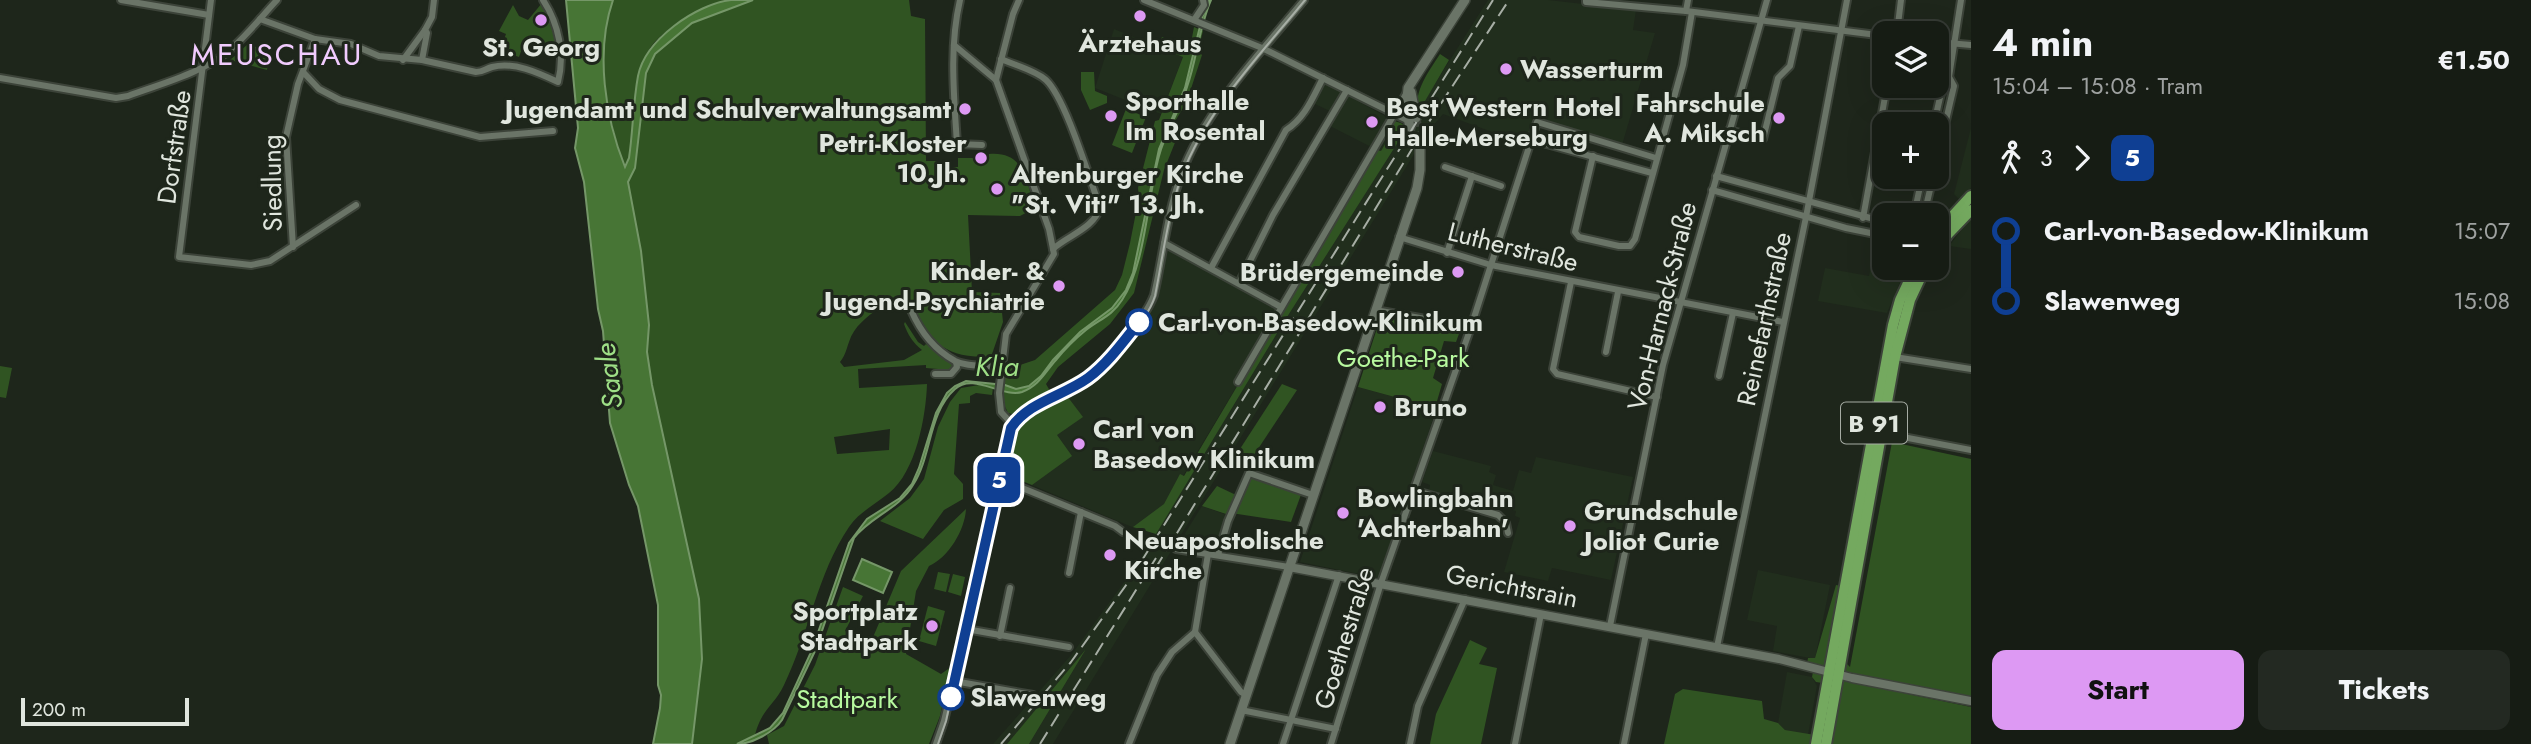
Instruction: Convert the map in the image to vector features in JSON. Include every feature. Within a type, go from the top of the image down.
[{"type":"main road","points":[[1412,122],[1406,94],[1465,0]]},
{"type":"main road","points":[[1412,83],[1412,122]]},
{"type":"main road","points":[[1230,744],[1419,181],[1420,159],[1417,144]]},
{"type":"main road","points":[[1949,220],[1971,196]]},
{"type":"main road","points":[[1949,235],[1971,210]]},
{"type":"main road","name":"B 91","points":[[1826,744],[1834,673],[1892,325],[1909,280]]},
{"type":"main road","name":"B 91","points":[[1816,744],[1834,673],[1895,357],[1910,300],[1919,280]]},
{"type":"street","points":[[121,0],[209,15]]},
{"type":"street","name":"Dorfstraße","points":[[179,257],[211,0]]},
{"type":"street","points":[[0,78],[121,98],[204,67],[232,48],[277,0]]},
{"type":"street","points":[[403,60],[432,17],[434,0]]},
{"type":"street","points":[[260,19],[315,39],[343,42],[379,57],[422,60],[476,72],[494,66],[530,69],[558,82],[562,68],[559,38],[543,0]]},
{"type":"street","points":[[960,0],[955,23],[953,89],[957,144],[982,145]]},
{"type":"street","points":[[996,80],[1019,0]]},
{"type":"street","points":[[1144,0],[1263,49],[1412,122]]},
{"type":"street","points":[[1195,21],[1204,5],[1203,0]]},
{"type":"street","points":[[936,744],[966,629],[1005,441],[1013,424],[1025,411],[1079,382],[1108,358],[1152,301],[1178,184],[1188,159],[1231,90],[1304,0]]},
{"type":"street","points":[[1594,156],[1574,229],[1577,235],[1625,247],[1633,243],[1683,65],[1688,0]]},
{"type":"street","name":"Von-Harnack-Straße","points":[[1610,626],[1663,365],[1767,0]]},
{"type":"street","name":"Reinefarthstraße","points":[[1717,647],[1806,216],[1847,0]]},
{"type":"street","points":[[1898,21],[1901,0]]},
{"type":"street","points":[[1948,112],[1954,86],[1949,77],[1961,0]]},
{"type":"street","points":[[1586,1],[1636,4],[1872,34]]},
{"type":"street","points":[[1729,130],[1763,139],[1778,78],[1790,66],[1799,26]]},
{"type":"street","points":[[422,60],[427,33],[425,30]]},
{"type":"street","name":"Siedlung","points":[[293,247],[286,137],[298,84],[315,39]]},
{"type":"street","points":[[1949,42],[1971,45]]},
{"type":"street","points":[[954,46],[996,80],[1049,229],[1054,254],[1006,334],[999,393],[1001,412],[1013,424]]},
{"type":"street","points":[[1001,60],[1044,78],[1049,84],[1065,113],[1100,207],[1086,228],[1053,248]]},
{"type":"street","points":[[304,73],[319,89],[340,100],[468,135],[480,137],[553,131]]},
{"type":"street","points":[[1211,268],[1286,130],[1295,125],[1306,112],[1323,78]]},
{"type":"street","points":[[1239,283],[1273,215],[1348,90]]},
{"type":"street","points":[[1238,382],[1406,94]]},
{"type":"street","points":[[1863,218],[1885,98]]},
{"type":"street","name":"Goethestraße","points":[[1331,744],[1381,583],[1471,327],[1537,122],[1656,158]]},
{"type":"street","points":[[1532,140],[1652,173]]},
{"type":"street","points":[[1445,167],[1501,186]]},
{"type":"street","points":[[1447,253],[1472,176]]},
{"type":"street","points":[[1716,176],[1872,220]]},
{"type":"street","points":[[1712,190],[1872,233]]},
{"type":"street","name":"Siedlung","points":[[179,257],[251,265],[270,261],[356,205]]},
{"type":"street","name":"Lutherstraße","points":[[1399,237],[1491,265],[1618,292],[1783,322]]},
{"type":"street","points":[[1164,243],[1281,307]]},
{"type":"street","points":[[1570,282],[1553,369],[1557,374],[1657,397]]},
{"type":"street","points":[[1606,352],[1618,292]]},
{"type":"street","points":[[911,310],[921,331],[956,362],[1001,367]]},
{"type":"street","points":[[1375,310],[1471,327]]},
{"type":"street","points":[[1718,376],[1733,313]]},
{"type":"street","points":[[1895,357],[1971,369]]},
{"type":"street","points":[[934,374],[951,374],[957,367],[956,362]]},
{"type":"street","points":[[1882,433],[1971,450]]},
{"type":"street","points":[[1218,555],[1228,521],[1249,473],[1313,495]]},
{"type":"street","points":[[998,478],[1115,526],[1123,532]]},
{"type":"street","points":[[1413,490],[1498,515],[1506,523],[1508,533]]},
{"type":"street","points":[[1069,573],[1081,512]]},
{"type":"street","name":"Gerichtsrain","points":[[1176,549],[1339,575],[1610,626],[1794,662],[1834,673],[1971,701]]},
{"type":"street","points":[[1129,744],[1157,675],[1172,652],[1195,632],[1208,554]]},
{"type":"street","points":[[1283,744],[1339,575]]},
{"type":"street","points":[[1000,636],[1010,588]]},
{"type":"street","points":[[1410,744],[1418,706],[1465,599]]},
{"type":"street","points":[[1515,744],[1541,614]]},
{"type":"street","points":[[966,629],[1069,647]]},
{"type":"street","points":[[1195,632],[1246,695]]},
{"type":"street","points":[[1624,744],[1647,634]]},
{"type":"street","points":[[954,681],[1033,695]]},
{"type":"street","points":[[1241,710],[1336,730]]},
{"type":"shaded area","points":[[1488,0],[1548,0],[1636,10],[1633,30],[1655,33],[1622,145],[1537,120],[1528,145],[1443,114],[1427,133],[1053,744],[1029,744],[1086,649],[1007,744],[993,744],[1072,654],[1136,566],[1282,325]]},
{"type":"shaded area","points":[[1114,29],[1183,57],[1161,114],[1095,88]]},
{"type":"shaded area","points":[[1323,82],[1394,121],[1392,124],[1395,127],[1381,152],[1330,126],[1336,114],[1313,103]]},
{"type":"shaded area","points":[[1971,128],[1971,188],[1959,199],[1954,194]]},
{"type":"shaded area","points":[[1971,218],[1971,249],[1949,246]]},
{"type":"shaded area","points":[[1171,247],[1283,309],[1153,526],[1137,529],[1004,472],[1014,430],[1019,423],[1035,410],[1067,396],[1110,365],[1143,326],[1156,300]]},
{"type":"shaded area","points":[[1872,262],[1872,280],[1901,280],[1887,313],[1818,301],[1825,268],[1869,276]]},
{"type":"shaded area","points":[[1358,387],[1439,409],[1434,416],[1379,578],[1300,562]]},
{"type":"shaded area","name":"Grundschule Joliot Curie","points":[[1433,451],[1491,466],[1489,472],[1496,475],[1493,485],[1513,491],[1519,470],[1531,473],[1536,457],[1633,477],[1611,580],[1552,568],[1548,581],[1504,572],[1520,518],[1515,516],[1516,511],[1481,501],[1479,507],[1429,492],[1430,485],[1422,482]]},
{"type":"shaded area","points":[[1202,506],[1227,515],[1217,544],[1184,535]]},
{"type":"shaded area","points":[[1758,570],[1830,585],[1815,659],[1773,651],[1777,626],[1747,620]]},
{"type":"shaded area","points":[[1787,672],[1812,677],[1817,686],[1808,735],[1785,730],[1778,723]]},
{"type":"green space","points":[[613,0],[729,0],[672,27],[648,52],[640,83],[631,149],[625,168],[608,106],[605,84],[604,42]]},
{"type":"green space","points":[[753,0],[909,0],[911,16],[925,19],[926,161],[944,161],[945,167],[958,167],[958,158],[988,158],[989,154],[1010,157],[1026,178],[1035,208],[1020,216],[968,215],[972,292],[1000,293],[1003,322],[991,357],[962,355],[942,346],[927,330],[913,305],[899,310],[879,308],[861,322],[851,336],[840,362],[844,367],[904,360],[922,350],[909,335],[905,322],[918,342],[924,346],[926,344],[950,360],[953,366],[950,370],[926,368],[926,365],[858,369],[859,388],[927,384],[918,443],[898,484],[858,517],[838,545],[784,685],[761,719],[755,735],[737,744],[692,744],[702,659],[699,599],[652,385],[647,352],[649,325],[641,251],[628,182],[635,168],[646,73],[655,54],[692,23]],"holes":[[[890,429],[889,450],[837,454],[834,437]]]},
{"type":"green space","points":[[542,3],[553,23],[559,54],[526,37],[519,57],[500,50],[506,34],[499,31],[513,5],[519,16],[528,20]]},
{"type":"green space","points":[[1194,27],[1203,31],[1198,51],[1202,55],[1187,101],[1170,130],[1178,135],[1164,170],[1134,293],[1110,324],[1058,367],[1046,384],[1050,391],[1012,414],[1008,413],[1002,400],[1003,362],[1017,366],[1035,360],[1115,290],[1122,275],[1130,243],[1139,197],[1138,188],[1155,121],[1159,120],[1183,57],[1158,47],[1162,37],[1190,48]]},
{"type":"green space","points":[[248,44],[270,52],[267,70],[230,60]]},
{"type":"green space","points":[[1440,54],[1449,60],[1418,113],[1420,90]]},
{"type":"green space","points":[[1081,72],[1094,72],[1095,91],[1107,96],[1107,103],[1090,110],[1081,90]]},
{"type":"green space","points":[[1126,109],[1146,117],[1132,153],[1112,145]]},
{"type":"green space","points":[[1394,121],[1407,128],[1282,325],[1156,534],[1133,527],[1164,504],[1180,474],[1184,476],[1377,150],[1381,151],[1395,127],[1392,124]]},
{"type":"green space","name":"Goethe-Park","points":[[1381,316],[1460,331],[1456,342],[1444,341],[1433,378],[1442,384],[1435,408],[1358,387]]},
{"type":"green space","points":[[0,366],[12,368],[6,398],[0,397]]},
{"type":"green space","points":[[1282,384],[1297,390],[1252,458],[1238,452]]},
{"type":"green space","points":[[979,385],[993,388],[992,395],[976,393],[970,396],[970,403],[959,404],[954,474],[963,484],[963,499],[944,510],[923,539],[880,521],[910,498],[924,479],[938,427],[950,402],[961,388]]},
{"type":"green space","points":[[1067,396],[1083,417],[1057,435],[1072,456],[1032,485],[1005,474],[1011,440],[1021,422],[1036,410]]},
{"type":"green space","points":[[1892,442],[1971,459],[1971,704],[1904,691],[1903,693],[1971,707],[1971,744],[1664,744],[1675,694],[1683,689],[1762,701],[1764,719],[1778,723],[1785,730],[1821,736],[1830,684],[1816,682],[1812,677],[1813,672],[1806,670],[1808,658],[1815,658],[1836,585],[1847,587],[1839,652],[1848,654],[1846,663],[1850,667]]},
{"type":"green space","points":[[1249,473],[1302,492],[1291,522],[1231,513]]},
{"type":"green space","points":[[1217,486],[1236,495],[1226,514],[1202,506]]},
{"type":"green space","name":"Stadtpark","points":[[966,509],[954,542],[943,557],[929,566],[916,591],[906,654],[941,674],[951,667],[940,716],[929,744],[769,744],[767,735],[784,726],[815,665],[843,587],[863,596],[845,631],[871,642],[901,571]]},
{"type":"green space","points":[[938,572],[950,574],[946,592],[934,589]]},
{"type":"green space","points":[[953,574],[965,577],[961,596],[948,592]]},
{"type":"green space","name":"Sportplatz Stadtpark","points":[[928,606],[945,611],[936,646],[919,641]]},
{"type":"green space","points":[[1470,640],[1487,648],[1479,664],[1497,668],[1481,744],[1430,744],[1436,714]]},
{"type":"green space","points":[[1086,649],[1029,744],[1007,744]]},
{"type":"water","name":"Saale","points":[[566,0],[613,0],[604,41],[605,84],[612,127],[625,167],[629,158],[638,76],[651,50],[674,26],[703,8],[731,0],[753,0],[692,23],[655,54],[646,73],[635,168],[628,182],[641,251],[649,325],[647,352],[652,385],[699,599],[702,659],[692,744],[653,744],[661,695],[658,685],[658,605],[638,506],[610,423],[603,331],[598,309],[584,182],[575,148],[578,128]]},
{"type":"water","points":[[1209,0],[1187,87],[1159,156],[1141,250],[1130,285],[1122,300],[1110,314],[1074,341],[1028,389],[1014,393],[970,383],[962,384],[946,399],[913,485],[900,500],[854,538],[815,651],[782,720],[762,736],[737,744],[770,728],[783,713],[812,650],[849,543],[867,519],[900,498],[912,484],[936,413],[947,393],[966,381],[1005,385],[1016,389],[1029,386],[1080,332],[1112,308],[1126,290],[1133,273],[1159,149],[1185,88]]},
{"type":"water","points":[[862,559],[892,572],[883,593],[853,580]]},
{"type":"tunnel","points":[[1416,118],[1420,140]]},
{"type":"tunnel","points":[[1410,127],[1414,148]]},
{"type":"tram line","points":[[938,744],[946,721],[1011,428],[1031,409],[1073,387],[1096,371],[1121,347],[1142,320],[1155,296],[1173,204],[1193,151],[1236,83],[1305,0]]},
{"type":"tram line","name":"5","points":[[951,697],[1011,428],[1035,406],[1074,387],[1098,370],[1139,322]]},
{"type":"railway","points":[[1001,744],[1071,662],[1129,581],[1493,0]]},
{"type":"railway","points":[[1155,569],[1423,131],[1509,0]]},
{"type":"railway","points":[[1040,744],[1156,558]]},
{"type":"place","name":"Ärztehaus","points":[[1140,16]]},
{"type":"place","name":"St. Georg","points":[[541,20]]},
{"type":"place","name":"Wasserturm","points":[[1506,69]]},
{"type":"place","name":"Jugendamt und Schulverwaltungsamt","points":[[965,109]]},
{"type":"place","name":"Sporthalle Im Rosental","points":[[1111,116]]},
{"type":"place","name":"Fahrschule A. Miksch","points":[[1779,118]]},
{"type":"place","name":"Best Western Hotel Halle-Merseburg","points":[[1372,122]]},
{"type":"place","name":"Petri-Kloster 10.Jh.","points":[[981,158]]},
{"type":"place","name":"Altenburger Kirche \"St. Viti\" 13. Jh.","points":[[997,189]]},
{"type":"place","name":"Brüdergemeinde","points":[[1458,272]]},
{"type":"place","name":"Kinder- & Jugend-Psychiatrie","points":[[1059,286]]},
{"type":"place","name":"Carl-von-Basedow-Klinikum","points":[[1139,322]]},
{"type":"place","name":"Bruno","points":[[1380,407]]},
{"type":"place","name":"Carl von Basedow Klinikum","points":[[1079,444]]},
{"type":"place","name":"Bowlingbahn 'Achterbahn'","points":[[1343,513]]},
{"type":"place","name":"Grundschule Joliot Curie","points":[[1570,526]]},
{"type":"place","name":"Neuapostolische Kirche","points":[[1110,555]]},
{"type":"place","name":"Sportplatz Stadtpark","points":[[932,626]]},
{"type":"place","name":"Slawenweg","points":[[951,697]]},
{"type":"district","name":"MEUSCHAU","points":[[277,54]]},
{"type":"water label","name":"Klia","points":[[997,366]]}]
